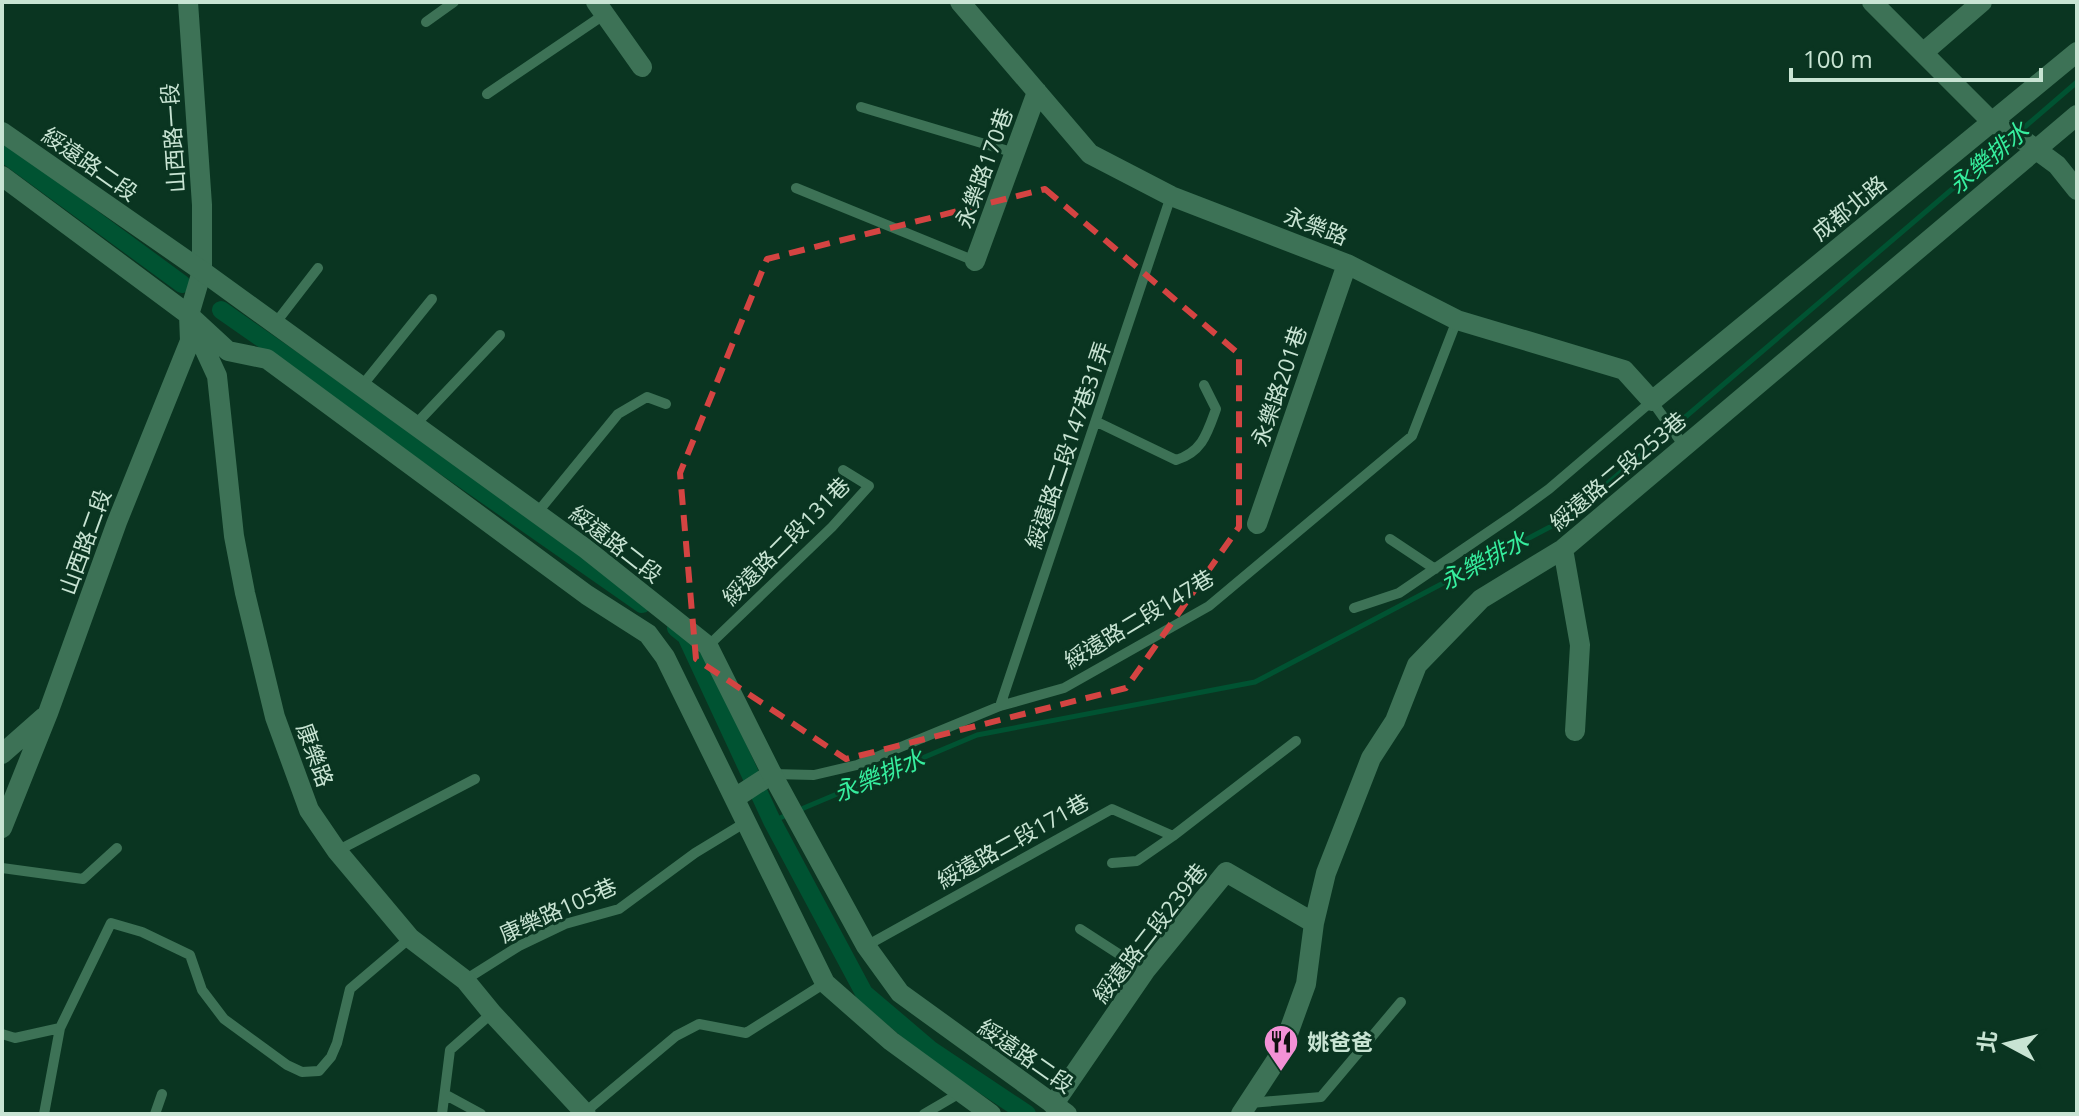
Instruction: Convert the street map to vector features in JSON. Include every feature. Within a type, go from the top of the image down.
[{"type":"street","name":"山西路一段","points":[[188,2],[202,205],[202,271]]},
{"type":"street","name":"永樂路","points":[[960,2],[1090,154],[1171,196],[1347,264],[1457,320],[1624,370],[1657,409]]},
{"type":"street","points":[[1872,2],[1998,125],[2057,165],[2077,190]]},
{"type":"street","points":[[1924,52],[1982,2]]},
{"type":"street","points":[[601,8],[642,67]]},
{"type":"street","name":"成都北路","points":[[1657,409],[1998,125],[2077,52]]},
{"type":"street","name":"永樂路170巷","points":[[975,261],[1037,92]]},
{"type":"street","points":[[2032,146],[2077,115]]},
{"type":"street","name":"綏遠路二段","points":[[2,132],[202,271],[537,513],[708,646],[775,780],[866,946],[900,993],[1060,1110]]},
{"type":"street","name":"綏遠路二段253巷","points":[[1245,1108],[1281,1053],[1306,984],[1314,923],[1326,873],[1371,758],[1395,721],[1417,665],[1481,599],[1563,549],[1680,439],[2032,146]]},
{"type":"street","points":[[2,176],[189,315],[228,351],[267,359],[587,595],[648,634],[665,657],[825,983],[891,1041],[991,1114]]},
{"type":"street","name":"永樂路201巷","points":[[1257,524],[1347,264]]},
{"type":"street","name":"山西路二段","points":[[2,828],[48,713],[117,522],[190,341],[189,315],[202,271]]},
{"type":"street","name":"康樂路","points":[[189,315],[217,376],[234,536],[275,717],[309,810],[337,851],[410,938],[465,980],[585,1113]]},
{"type":"street","points":[[1563,549],[1580,645],[1575,731]]},
{"type":"street","points":[[2,754],[48,713]]},
{"type":"street","points":[[735,798],[775,780]]},
{"type":"street","name":"綏遠路二段239巷","points":[[1060,1110],[1145,971],[1226,872],[1314,923]]},
{"type":"lane","points":[[426,22],[454,2]]},
{"type":"lane","points":[[487,94],[601,8]]},
{"type":"lane","points":[[861,107],[1015,153]]},
{"type":"lane","points":[[796,188],[975,261]]},
{"type":"lane","name":"綏遠路二段147巷31弄","points":[[1000,706],[1171,196]]},
{"type":"lane","points":[[274,325],[318,268]]},
{"type":"lane","points":[[361,387],[432,299]]},
{"type":"lane","name":"綏遠路二段147巷","points":[[775,780],[857,765],[1000,706],[1064,688],[1209,606],[1412,436],[1457,320]]},
{"type":"lane","points":[[415,425],[500,335]]},
{"type":"lane","points":[[1097,422],[1176,460],[1191,455],[1206,438],[1216,409],[1204,385]]},
{"type":"lane","points":[[537,513],[618,414],[647,397],[666,404]]},
{"type":"lane","points":[[1354,608],[1399,593],[1549,489],[1657,409]]},
{"type":"lane","name":"永樂路","points":[[1657,409],[1680,439]]},
{"type":"lane","name":"綏遠路二段131巷","points":[[708,646],[832,527],[869,486],[843,470]]},
{"type":"lane","points":[[1390,539],[1435,569]]},
{"type":"lane","points":[[1112,863],[1137,861],[1296,741]]},
{"type":"lane","points":[[337,851],[475,779]]},
{"type":"lane","name":"綏遠路二段171巷","points":[[866,946],[1112,809],[1173,836]]},
{"type":"lane","name":"康樂路105巷","points":[[465,980],[519,946],[565,924],[619,909],[695,853],[746,822]]},
{"type":"lane","points":[[2,868],[83,879],[117,848]]},
{"type":"lane","points":[[44,1114],[60,1028],[111,923],[142,932],[190,955],[202,990],[224,1019],[287,1065],[302,1072],[319,1071],[331,1057],[350,989],[410,938]]},
{"type":"lane","points":[[1080,929],[1145,971]]},
{"type":"lane","points":[[585,1113],[676,1036],[699,1024],[746,1033],[825,983]]},
{"type":"lane","points":[[1245,1108],[1321,1097],[1401,1002]]},
{"type":"lane","points":[[442,1114],[450,1050],[492,1013]]},
{"type":"lane","points":[[2,1034],[15,1038],[60,1028]]},
{"type":"lane","points":[[924,1114],[960,1093]]},
{"type":"lane","points":[[155,1114],[162,1094]]},
{"type":"lane","points":[[446,1095],[481,1114]]},
{"type":"highlighted area","points":[[1045,189],[1239,354],[1239,527],[1126,688],[846,759],[696,659],[680,473],[767,259]]},
{"type":"waterway","name":"永樂排水","points":[[2020,131],[2077,82]]},
{"type":"waterway","name":"永樂排水","points":[[799,810],[977,735],[1255,682],[1567,518],[2012,138]]},
{"type":"waterway","points":[[2,152],[182,284]]},
{"type":"waterway","points":[[221,310],[642,604]]},
{"type":"waterway","points":[[676,628],[686,636],[772,821],[864,993],[931,1050],[1027,1114]]},
{"type":"waterway","name":"永樂排水","points":[[772,821],[790,814]]},
{"type":"place","name":"姚爸爸","points":[[1281,1073]]}]
